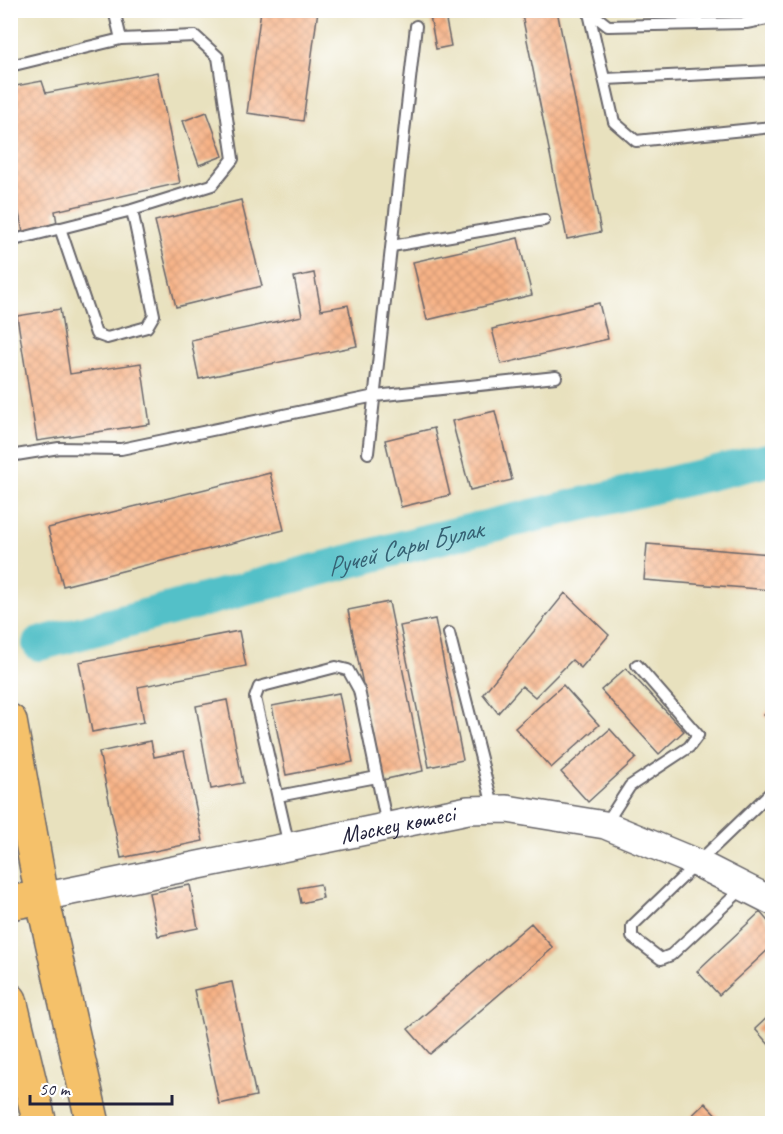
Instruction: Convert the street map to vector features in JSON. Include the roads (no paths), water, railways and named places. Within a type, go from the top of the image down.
[{"type":"main road","points":[[10,721],[42,897],[93,1124]]},
{"type":"main road","name":"Мәскеу көшесі","points":[[10,903],[42,897]]},
{"type":"main road","points":[[10,1000],[40,1124]]},
{"type":"street","name":"Мәскеу көшесі","points":[[42,897],[468,810],[507,809],[604,825],[699,864],[772,901]]},
{"type":"lane","points":[[114,10],[121,39]]},
{"type":"lane","points":[[589,12],[608,26],[746,23],[767,19],[772,13]]},
{"type":"lane","points":[[589,12],[614,122],[636,141],[772,127]]},
{"type":"lane","points":[[368,453],[416,26]]},
{"type":"lane","points":[[10,66],[121,39],[195,36],[218,57],[233,159],[212,185],[132,210],[10,241]]},
{"type":"lane","points":[[606,79],[772,71]]},
{"type":"lane","points":[[60,228],[96,334],[107,338],[147,327],[154,315],[132,210]]},
{"type":"lane","points":[[392,246],[544,220]]},
{"type":"lane","points":[[10,456],[59,448],[121,449],[375,396],[556,377]]},
{"type":"lane","points":[[449,633],[494,810]]},
{"type":"lane","points":[[604,825],[630,786],[688,747],[698,735],[637,665]]},
{"type":"lane","points":[[289,847],[255,698],[259,687],[336,667],[348,670],[359,690],[388,827]]},
{"type":"lane","points":[[278,796],[377,777]]},
{"type":"lane","points":[[745,887],[671,954],[661,959],[632,937],[632,926],[699,864],[772,791]]},
{"type":"waterway","name":"Ручей Сары Булак","points":[[39,644],[422,542],[772,459]]}]
